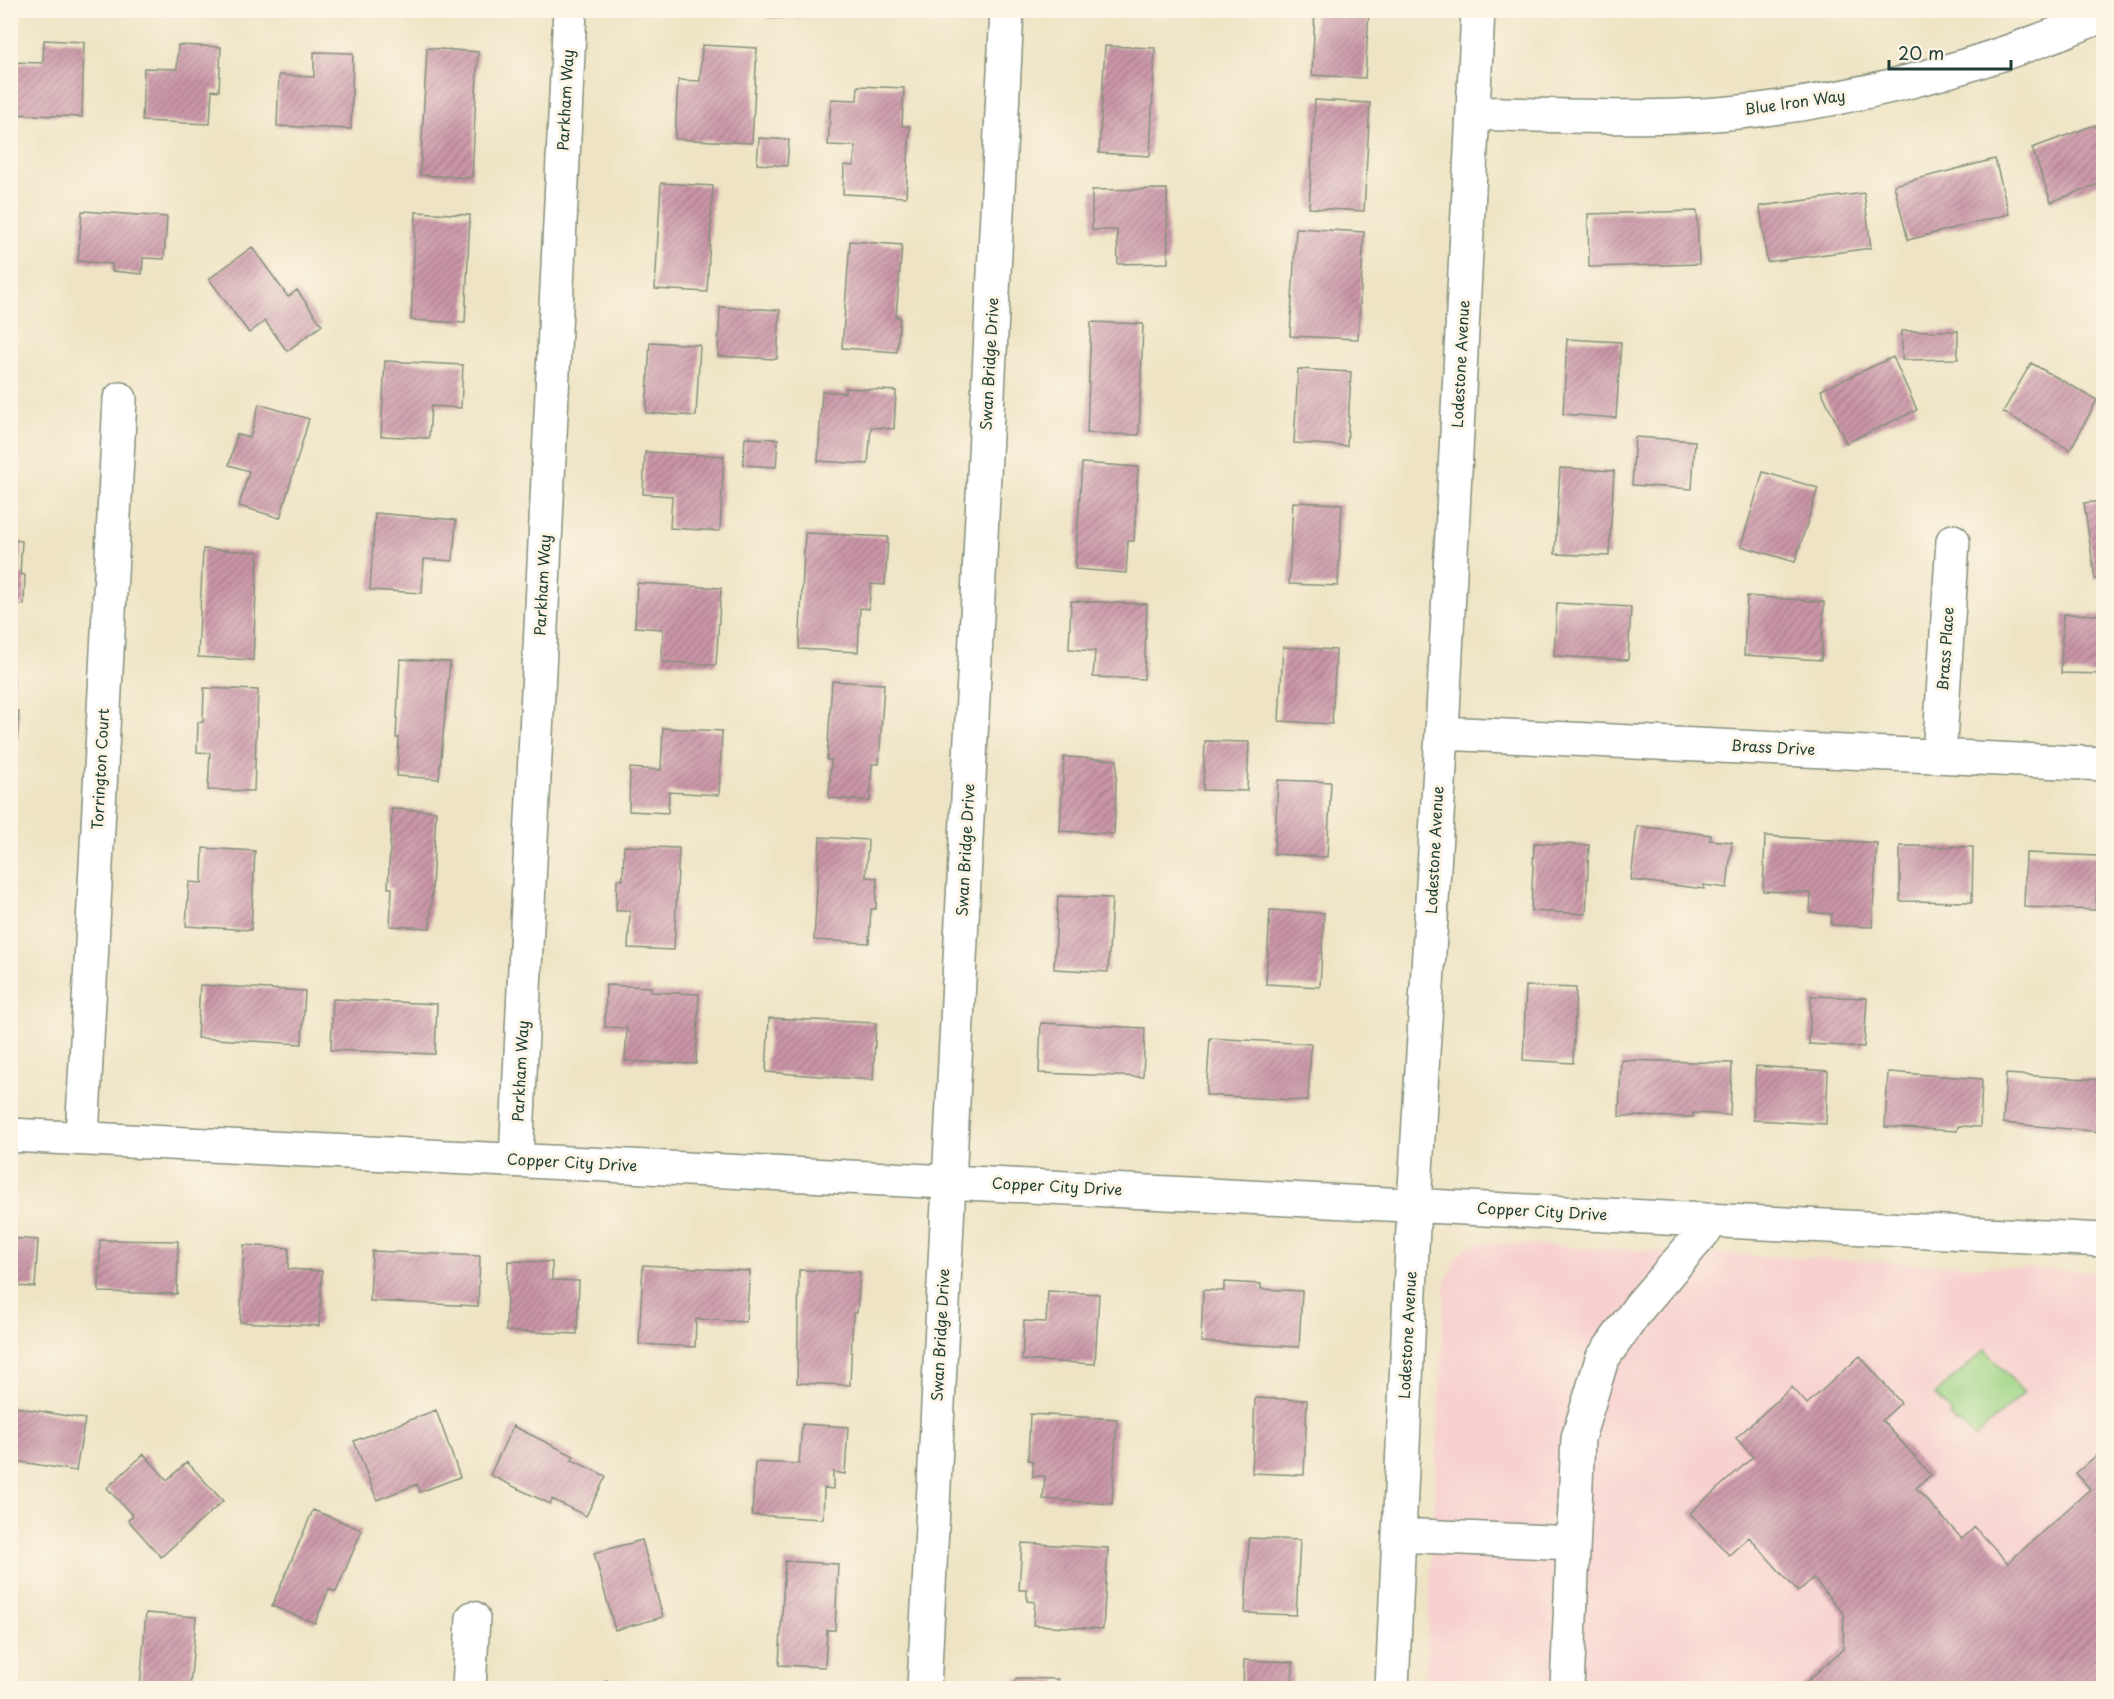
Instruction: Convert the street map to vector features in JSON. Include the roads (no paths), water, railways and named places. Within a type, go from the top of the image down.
[{"type":"street","name":"Parkham Way","points":[[516,1160],[570,10]]},
{"type":"street","name":"Swan Bridge Drive","points":[[924,1689],[1007,10]]},
{"type":"street","name":"Lodestone Avenue","points":[[1392,1689],[1414,1205],[1442,733],[1478,10]]},
{"type":"street","name":"Blue Iron Way","points":[[1473,113],[1668,115],[1771,109],[1861,94],[1958,69],[2054,36],[2103,15]]},
{"type":"street","name":"Torrington Court","points":[[82,1138],[120,399]]},
{"type":"street","name":"Brass Place","points":[[1939,756],[1953,542]]},
{"type":"street","name":"Brass Drive","points":[[1442,733],[2103,764]]},
{"type":"street","name":"Copper City Drive","points":[[10,1135],[2103,1240]]},
{"type":"street","points":[[1567,1689],[1578,1438],[1602,1359],[1640,1306],[1713,1221]]},
{"type":"street","points":[[1400,1535],[1573,1543]]},
{"type":"street","points":[[469,1689],[473,1618]]}]
